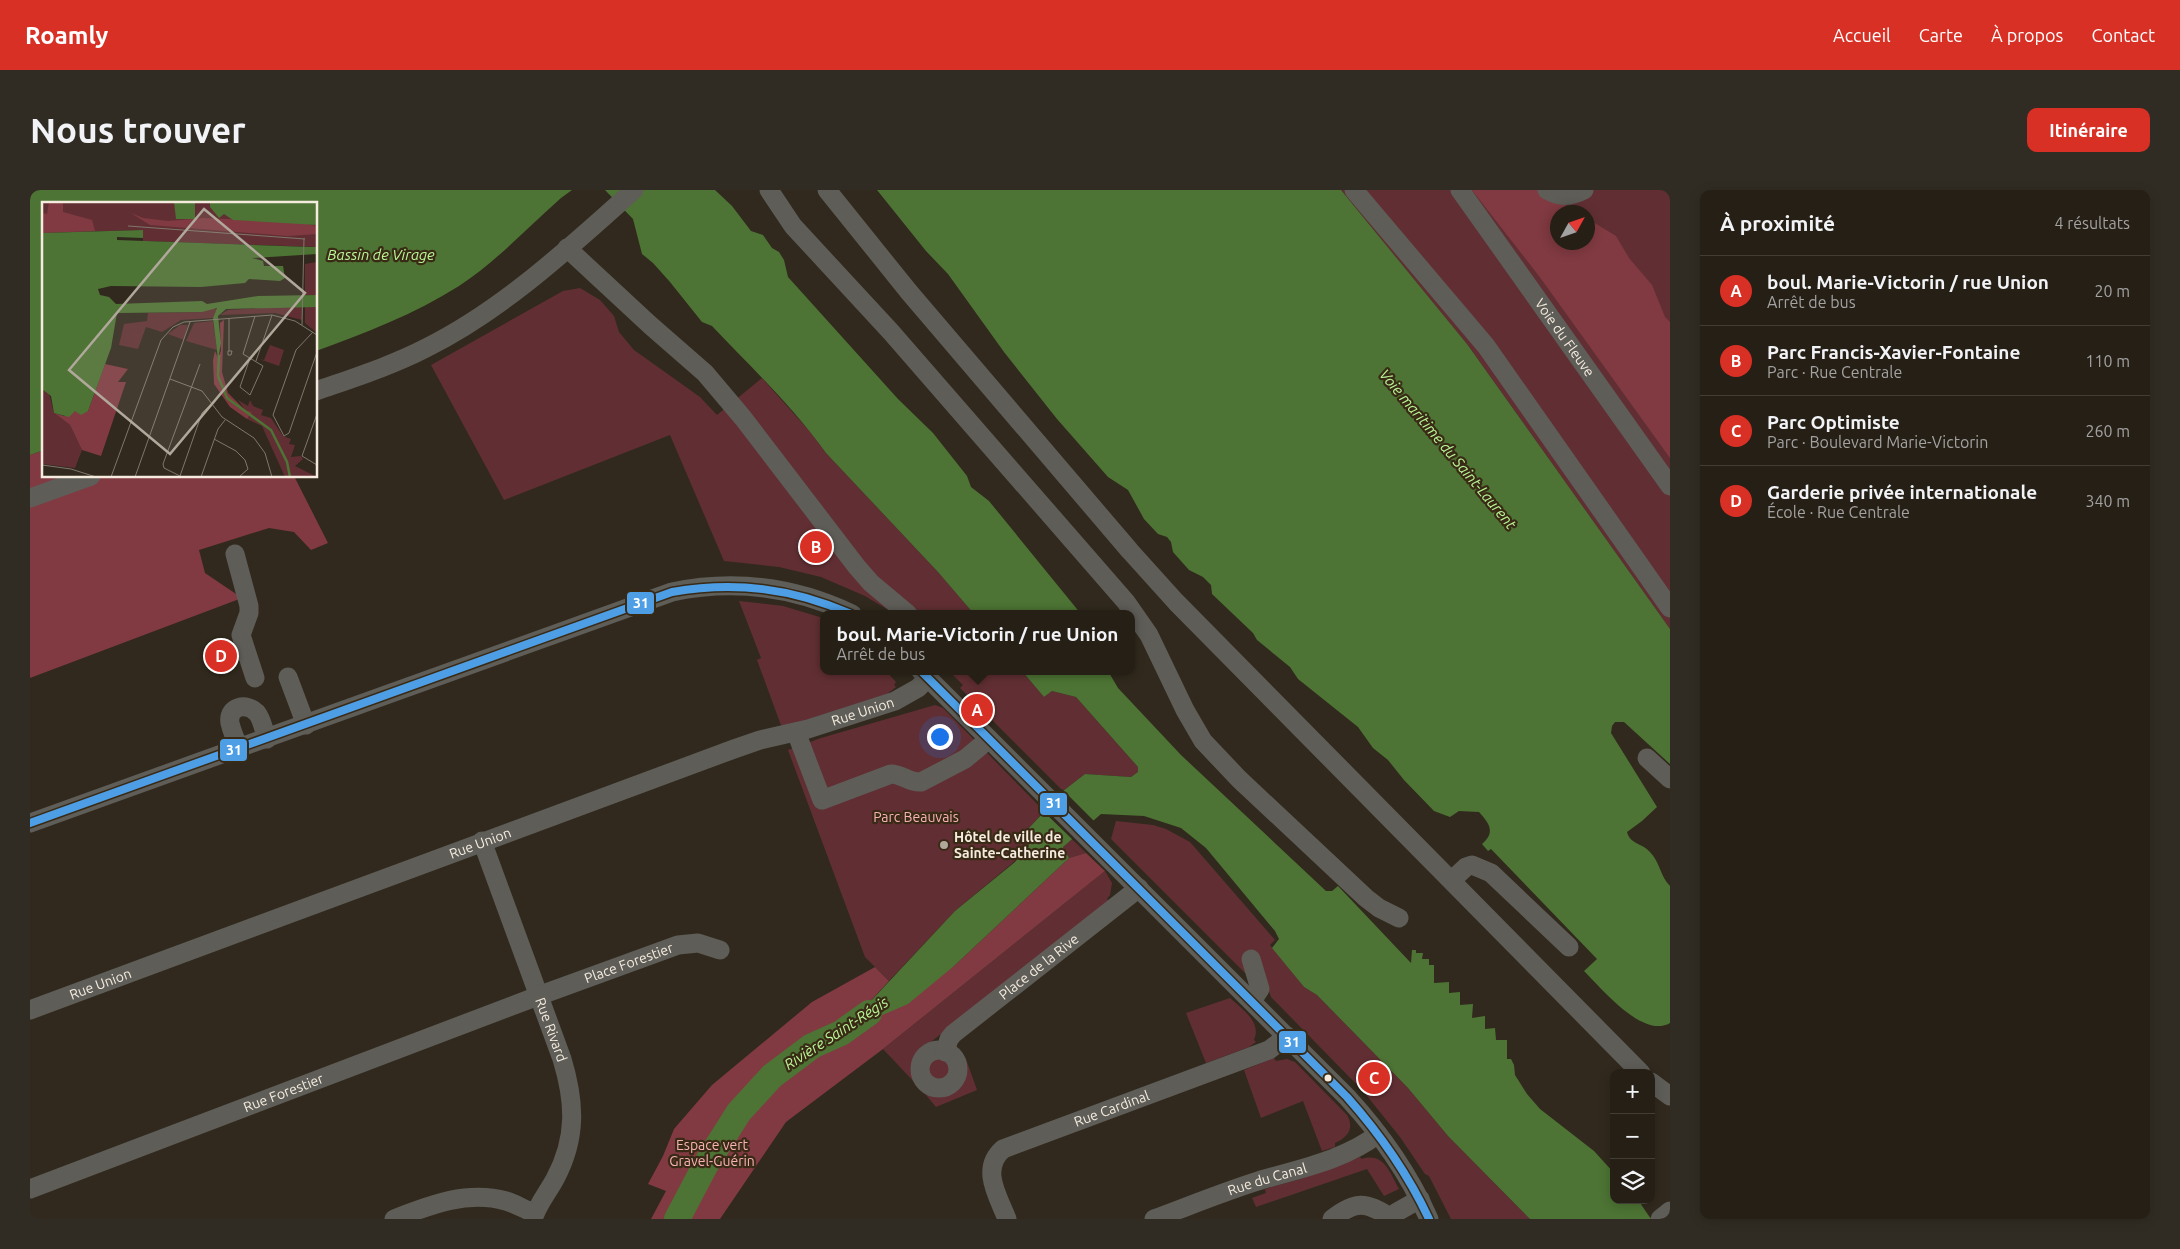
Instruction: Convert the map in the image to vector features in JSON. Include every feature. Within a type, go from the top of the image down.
[{"type":"street","points":[[318,389],[407,357],[444,338],[523,286],[634,190]]},
{"type":"street","points":[[769,190],[793,226],[891,332],[1132,610]]},
{"type":"street","points":[[826,190],[909,292],[1163,587],[1447,879],[1637,1069]]},
{"type":"street","points":[[1354,190],[1486,346],[1670,608]]},
{"type":"street","name":"Voie du Fleuve","points":[[1460,190],[1670,486]]},
{"type":"street","points":[[1548,190],[1561,196],[1575,194],[1584,190]]},
{"type":"street","points":[[567,248],[650,325],[705,372],[856,567],[871,583],[903,610]]},
{"type":"street","points":[[30,498],[85,478]]},
{"type":"street","points":[[235,554],[247,596],[254,611],[241,635],[255,678]]},
{"type":"street","points":[[30,823],[672,592],[718,586],[760,587],[808,596],[842,610]]},
{"type":"street","points":[[1135,615],[1149,635],[1185,710],[1203,741],[1239,778],[1366,898],[1379,908],[1399,918]]},
{"type":"street","name":"Rue Union","points":[[30,1010],[742,746],[796,732],[895,701],[914,692],[925,675]]},
{"type":"street","points":[[928,675],[989,739],[1347,1097],[1378,1134],[1420,1200],[1429,1219]]},
{"type":"street","points":[[288,677],[306,725]]},
{"type":"street","points":[[240,749],[230,722],[230,716],[236,709],[242,706],[256,712],[267,739]]},
{"type":"street","points":[[796,732],[822,800],[891,774],[900,775],[915,782],[921,782],[965,759],[989,739]]},
{"type":"street","points":[[1647,758],[1670,780]]},
{"type":"street","name":"Rue Rivard","points":[[482,841],[568,1079],[573,1114],[568,1149],[534,1216]]},
{"type":"street","points":[[1447,879],[1469,866],[1476,866],[1491,873],[1569,947]]},
{"type":"street","name":"Place de la Rive","points":[[946,1052],[949,1039],[954,1034],[1139,888]]},
{"type":"street","name":"Place Forestier","points":[[538,996],[678,945],[698,943],[720,950]]},
{"type":"street","points":[[1251,960],[1260,989],[1252,1001]]},
{"type":"street","name":"Rue Forestier","points":[[30,1189],[538,996]]},
{"type":"street","name":"Rue Cardinal","points":[[1003,1218],[991,1174],[992,1161],[1003,1149],[1269,1050],[1287,1036]]},
{"type":"street","points":[[1655,1085],[1670,1096]]},
{"type":"street","name":"Rue du Canal","points":[[1154,1219],[1250,1184],[1322,1162],[1361,1146],[1378,1134]]},
{"type":"street","points":[[394,1219],[434,1204],[464,1198],[505,1201],[534,1216]]},
{"type":"street","points":[[1332,1219],[1352,1207],[1365,1204],[1389,1218],[1420,1200]]},
{"type":"street","points":[[1660,1219],[1670,1211]]},
{"type":"green space","points":[[1341,190],[1670,190],[1670,629],[1467,344]]},
{"type":"green space","points":[[1472,190],[1549,190],[1549,196],[1565,205],[1550,205],[1550,250],[1595,250],[1595,223],[1616,236],[1629,258],[1652,285],[1665,317],[1670,322],[1670,458],[1539,276]]},
{"type":"green space","points":[[580,288],[600,300],[614,316],[619,332],[634,350],[700,397],[717,415],[762,378],[812,434],[826,453],[938,572],[971,610],[888,610],[865,596],[821,577],[779,567],[724,561],[670,435],[504,500],[431,365],[563,291]]},
{"type":"green space","points":[[42,451],[42,478],[295,478],[328,543],[311,550],[294,532],[269,528],[199,550],[205,573],[242,598],[30,678],[30,455]]},
{"type":"green space","points":[[739,601],[783,606],[820,617],[820,675],[890,675],[896,682],[894,685],[896,687],[887,694],[782,728],[757,660],[761,658]]},
{"type":"green space","points":[[953,675],[1025,675],[1044,697],[1052,691],[1076,697],[1138,767],[1138,772],[1131,777],[1085,774],[1063,791],[960,688],[963,685]]},
{"type":"green space","name":"Parc Beauvais","points":[[935,705],[943,708],[1044,811],[1029,828],[1029,846],[1015,861],[955,911],[889,981],[865,957],[788,750],[821,738]]},
{"type":"green space","points":[[1116,821],[1153,825],[1166,829],[1190,842],[1275,940],[1270,945],[1304,987],[1317,995],[1408,1088],[1448,1136],[1530,1219],[1451,1219],[1429,1176],[1425,1174],[1400,1137],[1363,1091],[1271,997],[1257,956],[1245,973],[1111,839]]},
{"type":"green space","points":[[1072,839],[1086,853],[1069,858],[1063,847]]},
{"type":"green space","name":"Espace vert Gravel-Guérin","points":[[1086,853],[1105,871],[883,1049],[786,1122],[720,1219],[651,1219],[666,1191],[648,1184],[663,1156],[674,1129],[712,1085],[812,1002],[875,967],[889,981],[842,1032],[954,966],[1069,858]]},
{"type":"green space","points":[[1105,871],[1112,883],[1110,895],[1107,899],[1109,902],[918,1052],[912,1067],[915,1083],[883,1049]]},
{"type":"green space","points":[[1230,998],[1250,1016],[1255,1027],[1254,1040],[1256,1042],[1249,1047],[1206,1063],[1186,1013]]},
{"type":"green space","points":[[1274,1058],[1276,1061],[1287,1059],[1295,1062],[1347,1115],[1350,1128],[1343,1138],[1335,1143],[1335,1147],[1322,1151],[1303,1101],[1261,1118],[1244,1070]]},
{"type":"green space","points":[[939,1059],[947,1062],[950,1070],[947,1078],[939,1081],[931,1078],[928,1070],[931,1062]]},
{"type":"green space","points":[[964,1059],[966,1059],[977,1090],[936,1107],[925,1094],[943,1096],[958,1090],[965,1077]]},
{"type":"green space","points":[[1360,1157],[1362,1159],[1376,1158],[1381,1161],[1399,1189],[1384,1196],[1367,1169],[1256,1207],[1252,1198],[1266,1193],[1265,1189],[1297,1180]]},
{"type":"water","name":"Bassin de Virage","points":[[30,190],[572,190],[499,255],[459,286],[407,314],[318,350],[318,202],[42,202],[42,451],[30,455]]},
{"type":"water","points":[[605,190],[715,190],[732,206],[751,231],[763,235],[772,248],[779,252],[784,260],[788,277],[898,399],[933,433],[967,476],[971,487],[989,501],[1078,610],[971,610],[938,572],[826,453],[771,388],[712,326],[702,322],[670,282],[642,254],[633,219]]},
{"type":"water","name":"Voie maritime du Saint-Laurent","points":[[877,190],[1341,190],[1467,344],[1670,629],[1670,764],[1624,722],[1615,722],[1611,733],[1657,807],[1627,832],[1633,841],[1647,849],[1653,856],[1670,886],[1670,1023],[1659,1026],[1648,1024],[1624,1010],[1612,1000],[1584,971],[1597,959],[1491,849],[1488,851],[1482,844],[1489,835],[1490,828],[1479,812],[1459,811],[1450,817],[1434,811],[1404,780],[1388,760],[1373,748],[1358,727],[1298,679],[1290,667],[1257,640],[1253,633],[1212,594],[1211,585],[1203,577],[1189,570],[1173,552],[1171,542],[1167,537],[1158,534],[1144,519],[1128,490],[1108,477],[1057,419],[1004,352],[948,274],[926,251]]},
{"type":"water","points":[[1025,675],[1110,675],[1118,688],[1181,755],[1326,891],[1332,891],[1338,886],[1411,963],[1412,950],[1416,950],[1416,953],[1423,953],[1422,959],[1429,959],[1429,965],[1434,965],[1434,983],[1449,982],[1449,993],[1460,992],[1460,1005],[1473,1004],[1472,1018],[1485,1016],[1485,1029],[1495,1028],[1496,1040],[1507,1040],[1507,1059],[1511,1059],[1515,1075],[1527,1094],[1540,1109],[1594,1151],[1610,1169],[1610,1204],[1641,1204],[1651,1219],[1530,1219],[1448,1136],[1408,1088],[1317,995],[1304,987],[1272,948],[1279,939],[1275,931],[1206,848],[1181,828],[1144,816],[1101,814],[1063,847],[1069,858],[954,966],[908,1004],[841,1033],[955,911],[1015,862],[1029,846],[1029,828],[1063,791],[1085,774],[1131,777],[1138,772],[1138,767],[1076,697],[1052,691],[1044,697]]},
{"type":"pier","points":[[1062,789],[1095,822],[1074,841],[1042,810]]},
{"type":"waterway","name":"Rivière Saint-Régis","points":[[677,1219],[706,1164],[739,1112],[772,1076],[812,1046],[841,1033],[869,1013]]},
{"type":"transit line","name":"31","points":[[30,823],[672,592],[718,587],[763,589],[807,598],[841,610]]},
{"type":"transit line","name":"31","points":[[925,675],[1347,1097],[1393,1155],[1429,1219]]},
{"type":"place","name":"Parc Francis-Xavier-Fontaine","points":[[816,547]]},
{"type":"place","name":"Garderie privée internationale","points":[[221,656]]},
{"type":"place","name":"boul. Marie-Victorin / rue Union","points":[[977,710]]},
{"type":"place","name":"Hôtel de ville de Sainte-Catherine","points":[[944,845]]},
{"type":"place","name":"Parc Optimiste","points":[[1374,1078]]}]
